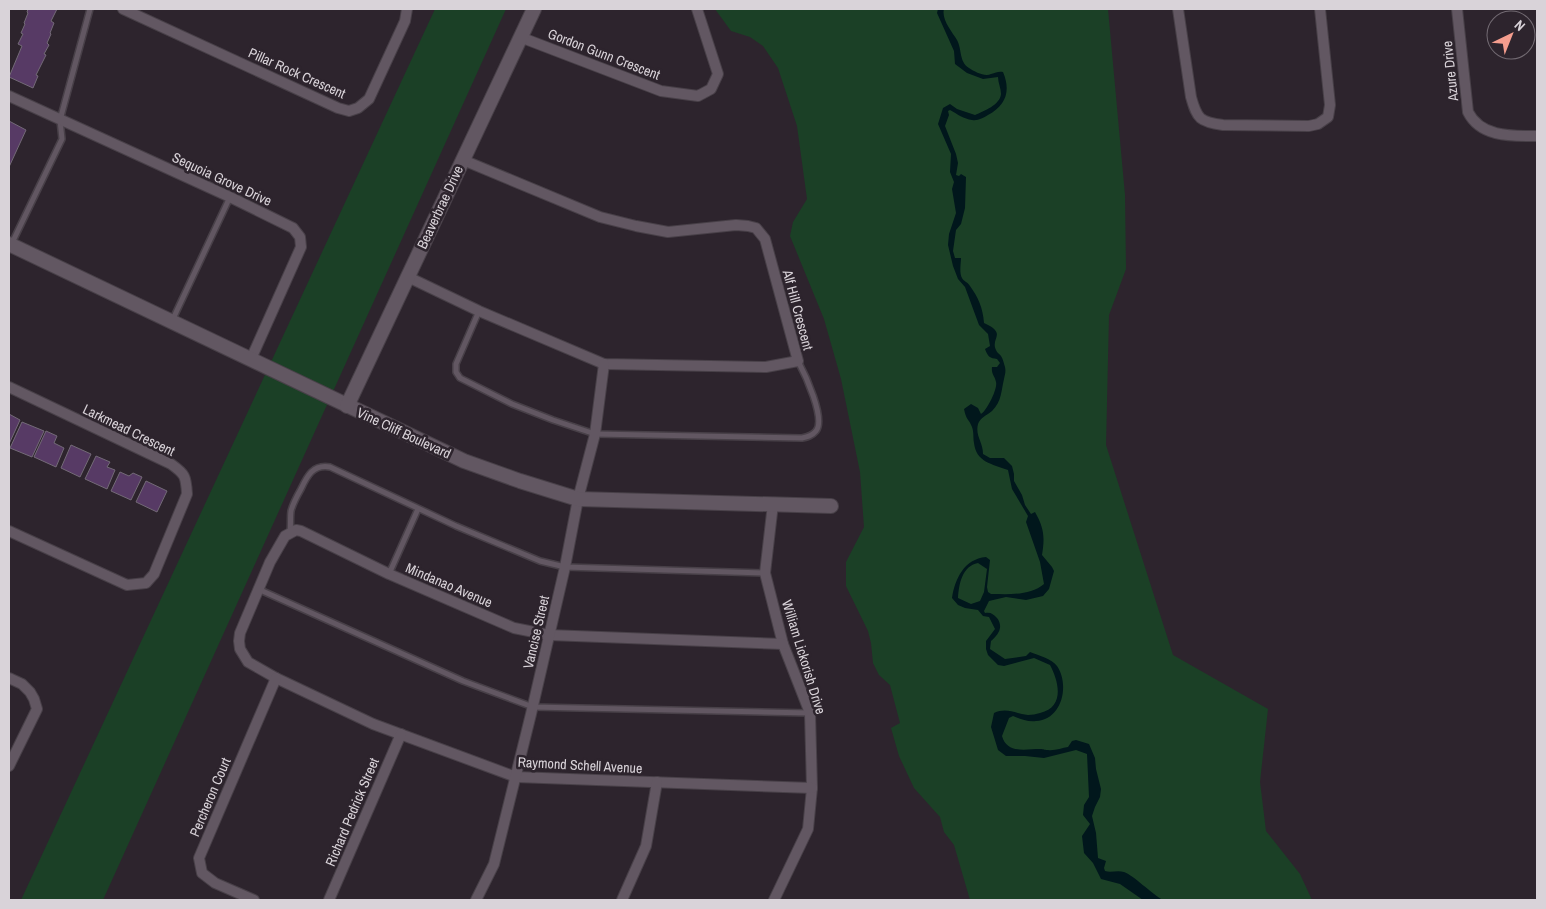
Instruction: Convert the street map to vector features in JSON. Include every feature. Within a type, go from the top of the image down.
[{"type":"street","name":"Pillar Rock Crescent","points":[[124,9],[338,108],[349,111],[358,108],[369,99],[405,21],[408,9]]},
{"type":"street","name":"Beaverbrae Drive","points":[[347,406],[534,9]]},
{"type":"street","name":"Gordon Gunn Crescent","points":[[520,37],[661,91],[698,96],[711,89],[718,74],[697,9]]},
{"type":"street","points":[[1178,9],[1191,97],[1199,118],[1223,125],[1309,126],[1318,124],[1328,118],[1330,106],[1320,9]]},
{"type":"street","name":"Azure Drive","points":[[1457,9],[1468,112],[1471,118],[1489,131],[1514,136],[1537,136]]},
{"type":"street","name":"Sequoia Grove Drive","points":[[9,96],[293,228],[300,237],[301,247],[251,359]]},
{"type":"street","name":"Alf Hill Crescent","points":[[408,277],[479,311],[604,364],[766,367],[798,361],[765,239],[756,228],[736,225],[668,232],[636,226],[600,217],[463,160]]},
{"type":"street","name":"Vine Cliff Boulevard","points":[[10,244],[464,461],[520,481],[578,499],[830,506]]},
{"type":"street","name":"Vancise Street","points":[[476,900],[494,864],[533,707],[565,567],[578,499],[595,434],[604,364]]},
{"type":"street","name":"Larkmead Crescent","points":[[9,388],[170,464],[184,474],[187,494],[154,574],[146,583],[127,584],[9,531]]},
{"type":"street","name":"William Lickorish Drive","points":[[773,504],[766,573],[783,644],[810,714],[812,788],[808,829],[774,900]]},
{"type":"street","name":"Mindanao Avenue","points":[[290,532],[301,531],[389,574],[514,628],[549,635],[783,644]]},
{"type":"street","points":[[276,678],[248,662],[240,649],[239,641],[240,633],[274,554],[282,540],[290,532]]},
{"type":"street","points":[[9,678],[22,684],[30,692],[37,709],[9,766]]},
{"type":"street","name":"Raymond Schell Avenue","points":[[276,678],[374,724],[516,777],[812,788]]},
{"type":"street","name":"Percheron Court","points":[[254,900],[215,883],[202,874],[199,858],[276,678]]},
{"type":"street","name":"Richard Pedrick Street","points":[[329,900],[401,734]]},
{"type":"street","points":[[622,900],[646,846],[657,782]]},
{"type":"lane","points":[[10,244],[62,139],[60,120],[90,9]]},
{"type":"lane","points":[[172,321],[230,198]]},
{"type":"lane","points":[[479,311],[456,364],[456,372],[460,378],[512,404],[595,434],[802,438],[810,436],[816,431],[819,424],[814,397],[798,361]]},
{"type":"lane","points":[[290,532],[291,512],[308,474],[319,467],[330,467],[418,509],[540,561],[565,567],[766,573]]},
{"type":"lane","points":[[389,574],[418,509]]},
{"type":"lane","points":[[258,589],[464,681],[533,707],[810,714]]},
{"type":"green space","points":[[435,9],[506,9],[103,900],[21,900]]},
{"type":"green space","points":[[715,9],[1108,9],[1125,195],[1126,269],[1109,315],[1106,445],[1173,655],[1268,709],[1260,782],[1266,831],[1300,874],[1312,900],[970,900],[954,845],[944,832],[940,817],[914,788],[899,756],[891,728],[900,723],[890,685],[879,675],[873,663],[868,631],[846,586],[846,562],[864,527],[860,472],[841,379],[824,319],[790,236],[793,222],[807,199],[797,126],[778,68],[763,46],[750,37],[731,31]]},
{"type":"water","points":[[938,9],[944,9],[945,21],[957,40],[962,59],[966,65],[974,71],[983,74],[989,75],[1003,72],[1007,85],[1005,97],[999,107],[978,120],[972,120],[950,110],[948,111],[949,115],[945,126],[956,154],[958,163],[956,175],[959,176],[961,174],[966,177],[965,208],[961,224],[956,230],[953,251],[955,258],[961,258],[961,276],[978,299],[983,312],[984,323],[997,333],[996,351],[1001,355],[1005,369],[1002,392],[998,403],[978,424],[977,428],[983,454],[990,458],[1004,458],[1012,466],[1014,481],[1025,505],[1031,514],[1035,512],[1042,528],[1042,555],[1054,571],[1049,589],[1043,596],[1026,600],[1006,597],[989,601],[984,611],[994,615],[1000,625],[998,633],[991,641],[990,649],[1005,659],[1026,656],[1030,652],[1052,661],[1057,666],[1063,682],[1061,700],[1052,715],[1045,719],[1033,721],[1013,716],[1009,718],[1002,736],[1008,746],[1023,750],[1055,750],[1068,747],[1072,741],[1076,740],[1089,744],[1095,758],[1101,789],[1100,797],[1092,816],[1096,833],[1098,858],[1106,861],[1105,871],[1121,871],[1128,874],[1163,900],[1143,900],[1120,884],[1101,879],[1093,863],[1084,853],[1082,836],[1090,824],[1083,815],[1084,805],[1089,797],[1087,754],[1076,750],[1044,758],[1006,756],[998,750],[991,727],[994,713],[1007,711],[1030,715],[1048,710],[1057,700],[1056,679],[1050,665],[1034,658],[1004,666],[998,665],[988,655],[986,649],[986,641],[995,629],[989,617],[983,616],[978,610],[958,605],[952,598],[958,577],[966,566],[986,557],[990,560],[987,587],[988,592],[991,594],[1012,594],[1032,591],[1044,584],[1040,562],[1026,522],[1028,516],[1012,489],[1008,470],[981,458],[975,449],[973,429],[964,409],[971,404],[978,408],[981,414],[986,409],[996,385],[992,367],[997,367],[1000,363],[997,359],[989,357],[986,352],[985,349],[990,346],[988,334],[979,325],[965,287],[958,279],[948,245],[949,234],[956,213],[952,189],[954,182],[950,172],[951,154],[938,124],[943,108],[950,104],[957,109],[975,115],[995,104],[1000,98],[1001,90],[998,77],[983,79],[967,73],[955,64],[954,51],[937,13]],"holes":[[[978,563],[987,569],[984,592],[980,601],[971,604],[958,598],[962,576],[968,568]]]},
{"type":"building","points":[[28,9],[57,9],[51,21],[54,23],[47,43],[49,45],[44,54],[46,55],[36,75],[38,76],[33,88],[9,77],[22,46],[18,44],[23,34],[21,33]]},
{"type":"building","points":[[9,121],[26,130],[9,167]]},
{"type":"building","points":[[9,414],[20,420],[9,444]]},
{"type":"building","points":[[22,422],[44,431],[32,457],[10,448]]},
{"type":"building","points":[[46,431],[57,436],[54,443],[64,448],[56,467],[34,457]]},
{"type":"building","points":[[71,445],[91,454],[80,477],[61,468]]},
{"type":"building","points":[[96,456],[110,462],[107,467],[115,470],[107,489],[85,479]]},
{"type":"building","points":[[120,472],[129,476],[133,473],[142,477],[131,500],[111,491]]},
{"type":"building","points":[[146,481],[167,491],[157,512],[136,502]]}]
